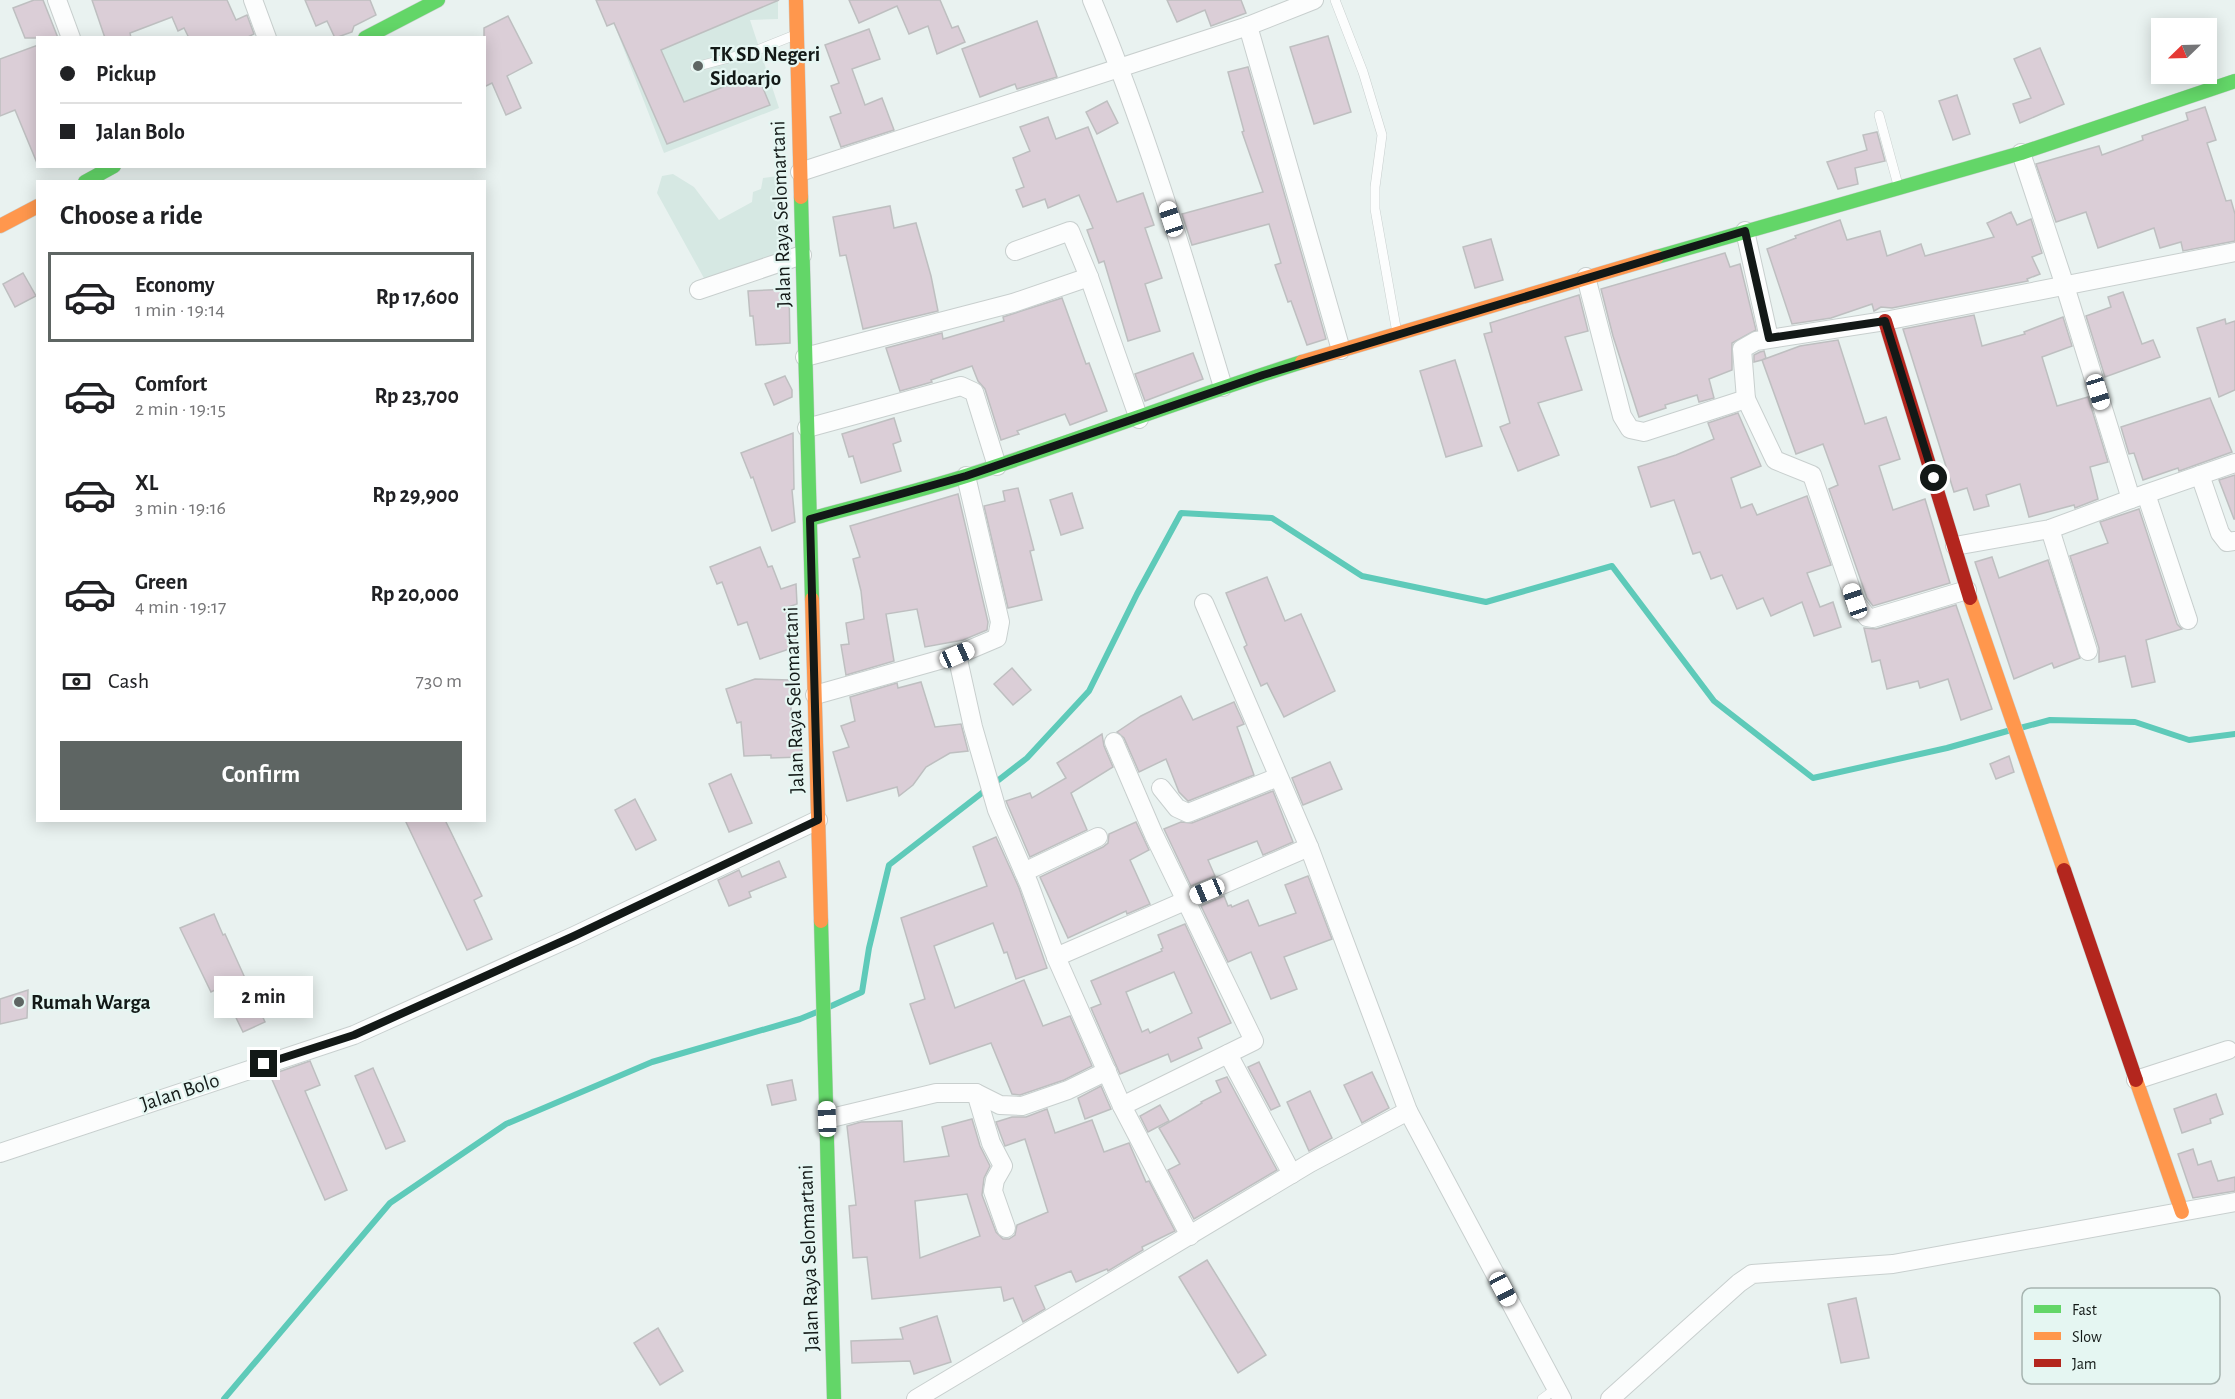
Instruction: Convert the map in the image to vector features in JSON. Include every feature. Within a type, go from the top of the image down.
[{"type":"street","points":[[57,0],[70,36]]},
{"type":"street","points":[[253,0],[266,36]]},
{"type":"street","points":[[369,36],[438,0]]},
{"type":"street","name":"Jalan Raya Selomartani","points":[[796,0],[834,1399]]},
{"type":"street","points":[[1092,0],[1120,67],[1179,240],[1223,387]]},
{"type":"street","points":[[801,172],[1248,26],[1314,0]]},
{"type":"street","points":[[1248,26],[1341,350]]},
{"type":"street","points":[[810,519],[966,476],[1139,419],[1223,387],[1341,350],[1586,277],[2021,153],[2235,81]]},
{"type":"street","points":[[2021,153],[2138,496],[2188,620]]},
{"type":"street","points":[[89,180],[110,168]]},
{"type":"street","points":[[0,226],[36,207]]},
{"type":"street","points":[[1016,251],[1070,231],[1089,277],[1139,419]]},
{"type":"street","points":[[1745,231],[1769,338]]},
{"type":"street","points":[[1966,590],[1873,618],[1867,617],[1855,601],[1812,475],[1775,460],[1746,399],[1742,349],[1744,346],[1769,338],[1885,321],[2235,252]]},
{"type":"street","points":[[699,291],[802,255]]},
{"type":"street","points":[[805,357],[1013,303],[1089,277]]},
{"type":"street","points":[[1586,277],[1622,416],[1630,429],[1644,432],[1655,430],[1746,399]]},
{"type":"street","points":[[1885,321],[1955,546],[1966,590],[2182,1212]]},
{"type":"street","points":[[807,428],[961,386],[974,392],[997,466]]},
{"type":"street","points":[[1955,546],[2050,529],[2235,463]]},
{"type":"street","points":[[2200,475],[2220,533],[2227,542],[2235,541]]},
{"type":"street","points":[[814,695],[957,655],[997,638],[1000,622],[966,476]]},
{"type":"street","points":[[2050,529],[2088,651]]},
{"type":"street","points":[[1204,603],[1309,847],[1407,1111],[1554,1396]]},
{"type":"street","points":[[957,655],[985,772],[997,810],[1024,872],[1056,957],[1122,1106],[1190,1236]]},
{"type":"street","points":[[1114,742],[1154,835],[1254,1041],[1122,1106]]},
{"type":"street","points":[[1161,788],[1177,808],[1188,813],[1278,777]]},
{"type":"street","name":"Jalan Bolo","points":[[0,1154],[354,1035],[574,936],[818,820]]},
{"type":"street","points":[[1024,872],[1098,837]]},
{"type":"street","points":[[1056,957],[1309,847]]},
{"type":"street","points":[[2136,1080],[2228,1050]]},
{"type":"street","points":[[1228,1054],[1292,1174]]},
{"type":"street","points":[[827,1119],[936,1093],[976,1093],[1000,1106],[1022,1106],[1068,1090],[1107,1071]]},
{"type":"street","points":[[976,1093],[991,1143],[1003,1166],[995,1180],[993,1191],[1006,1228]]},
{"type":"street","points":[[916,1399],[1292,1174],[1407,1111]]},
{"type":"street","points":[[1611,1399],[1739,1282],[1752,1274],[1893,1264],[2235,1202]]},
{"type":"lane","points":[[1335,0],[1363,72],[1382,135],[1375,187],[1375,209],[1397,335]]},
{"type":"lane","points":[[695,67],[755,51],[797,35]]},
{"type":"lane","points":[[1879,116],[1899,188]]},
{"type":"shaded area","name":"TK SD Negeri Sidoarjo","points":[[778,0],[778,19],[750,20],[779,108],[664,153],[614,24],[644,11]]},
{"type":"shaded area","points":[[673,174],[694,187],[719,220],[752,202],[753,192],[761,189],[763,178],[786,175],[789,251],[705,280],[657,193],[662,176]]},
{"type":"building","points":[[34,0],[43,0],[57,36],[25,38],[13,8]]},
{"type":"building","points":[[92,0],[227,0],[236,20],[247,15],[254,34],[250,36],[188,36],[184,28],[178,31],[172,17],[130,33],[131,36],[104,36]]},
{"type":"building","points":[[305,0],[370,0],[376,15],[354,26],[352,32],[341,36],[334,36],[327,21],[316,26]]},
{"type":"building","points":[[596,0],[779,0],[661,50],[684,102],[757,74],[770,105],[667,144],[614,23],[607,26]]},
{"type":"building","points":[[849,0],[940,0],[952,28],[958,26],[965,42],[937,54],[928,26],[909,34],[897,6],[859,23]]},
{"type":"building","points":[[1167,0],[1241,0],[1246,13],[1211,26],[1205,10],[1177,22]]},
{"type":"building","points":[[508,16],[532,63],[507,76],[521,108],[506,115],[492,83],[486,86],[484,28]]},
{"type":"building","points":[[1037,21],[1057,77],[1017,89],[1015,84],[980,97],[962,49]]},
{"type":"building","points":[[869,29],[880,59],[852,69],[865,105],[882,98],[894,130],[841,147],[830,117],[841,113],[831,86],[839,83],[825,45]]},
{"type":"building","points":[[1328,36],[1351,112],[1314,124],[1290,47]]},
{"type":"building","points":[[36,46],[36,161],[15,110],[0,116],[0,59]]},
{"type":"building","points":[[2040,48],[2064,104],[2020,123],[2013,104],[2031,98],[2014,59]]},
{"type":"building","points":[[1248,67],[1326,339],[1307,345],[1275,265],[1281,263],[1269,224],[1192,245],[1182,214],[1263,192],[1242,132],[1244,131],[1228,72]]},
{"type":"building","points":[[1957,95],[1970,134],[1953,140],[1939,101]]},
{"type":"building","points":[[1107,101],[1118,123],[1097,134],[1086,112]]},
{"type":"building","points":[[2205,107],[2216,140],[2207,143],[2226,201],[2231,200],[2235,214],[2235,241],[2183,251],[2181,242],[2160,248],[2154,228],[2098,248],[2086,212],[2056,222],[2036,164],[2099,146],[2102,155],[2143,140],[2142,136],[2188,120],[2186,113]]},
{"type":"building","points":[[1048,117],[1056,139],[1088,127],[1117,202],[1143,193],[1154,225],[1145,228],[1162,278],[1145,284],[1160,331],[1128,341],[1104,261],[1099,263],[1087,230],[1093,228],[1079,195],[1048,208],[1045,199],[1023,207],[1016,190],[1024,187],[1013,158],[1030,151],[1020,127]]},
{"type":"building","points":[[1877,132],[1885,161],[1855,168],[1858,184],[1838,189],[1827,162],[1867,150],[1863,135]]},
{"type":"building","points":[[890,206],[894,228],[916,223],[938,311],[863,329],[846,255],[840,256],[833,217]]},
{"type":"building","points":[[2011,212],[2017,225],[2031,219],[2042,253],[2032,257],[2040,274],[2027,279],[2028,281],[1892,308],[1881,307],[1874,311],[1872,304],[1831,318],[1792,324],[1767,249],[1840,220],[1847,240],[1880,231],[1887,256],[1921,244],[1925,256],[1994,237],[1987,223]]},
{"type":"building","points":[[1491,239],[1503,280],[1475,288],[1463,247]]},
{"type":"building","points":[[1725,253],[1730,267],[1740,264],[1756,330],[1732,343],[1732,370],[1709,379],[1714,398],[1699,402],[1697,395],[1665,405],[1666,408],[1639,417],[1613,336],[1601,289]]},
{"type":"building","points":[[23,273],[36,296],[15,307],[3,284]]},
{"type":"building","points":[[789,289],[790,343],[756,345],[748,291]]},
{"type":"building","points":[[2123,292],[2142,344],[2153,340],[2160,357],[2105,377],[2086,316],[2111,307],[2108,297]]},
{"type":"building","points":[[1579,295],[1588,331],[1565,337],[1582,390],[1538,403],[1559,455],[1518,471],[1500,427],[1510,423],[1484,334],[1492,332],[1490,323]]},
{"type":"building","points":[[1062,298],[1086,364],[1089,363],[1107,411],[1070,425],[1065,414],[1017,431],[1019,434],[1001,440],[985,389],[978,381],[972,366],[931,380],[932,382],[900,391],[886,348],[942,333],[943,339],[1004,321],[1003,317]]},
{"type":"building","points":[[1974,315],[1982,346],[2025,334],[2024,332],[2063,317],[2072,346],[2042,357],[2057,406],[2088,397],[2108,462],[2090,467],[2098,499],[2075,508],[2074,505],[2029,517],[2020,484],[1986,495],[1989,506],[1974,510],[1967,488],[1954,492],[1903,329]]},
{"type":"building","points":[[2225,319],[2226,324],[2235,321],[2235,390],[2219,397],[2197,328]]},
{"type":"building","points":[[1838,340],[1865,424],[1886,417],[1900,459],[1879,466],[1893,510],[1925,499],[1950,583],[1873,606],[1867,598],[1829,489],[1838,485],[1823,444],[1796,454],[1762,360],[1800,346]]},
{"type":"building","points":[[1764,351],[1766,358],[1754,362],[1754,355]]},
{"type":"building","points":[[1193,353],[1203,379],[1145,401],[1135,374]]},
{"type":"building","points":[[1455,360],[1482,446],[1446,457],[1420,371]]},
{"type":"building","points":[[785,376],[792,390],[792,397],[774,405],[765,384]]},
{"type":"building","points":[[2210,398],[2232,452],[2179,471],[2178,468],[2143,480],[2134,453],[2129,454],[2121,427]]},
{"type":"building","points":[[1738,413],[1761,466],[1731,478],[1741,508],[1752,504],[1757,515],[1807,496],[1831,565],[1807,573],[1820,607],[1833,602],[1841,627],[1814,636],[1802,602],[1771,616],[1763,598],[1737,609],[1722,575],[1711,579],[1700,552],[1693,554],[1674,500],[1651,507],[1638,467],[1676,455],[1714,439],[1708,423]]},
{"type":"building","points":[[894,418],[901,441],[893,444],[901,471],[861,483],[853,456],[849,457],[842,434]]},
{"type":"building","points":[[793,433],[794,489],[792,490],[795,522],[772,531],[753,477],[751,478],[741,453]]},
{"type":"building","points":[[2235,475],[2235,519],[2234,519],[2219,480]]},
{"type":"building","points":[[1018,488],[1034,550],[1030,551],[1042,600],[1008,608],[984,506],[1005,501],[1003,491]]},
{"type":"building","points":[[1072,493],[1083,528],[1061,535],[1050,500]]},
{"type":"building","points":[[958,494],[988,622],[987,630],[963,640],[925,647],[917,609],[886,614],[894,661],[846,675],[841,645],[849,644],[846,623],[864,619],[861,591],[853,559],[860,557],[850,526]]},
{"type":"building","points":[[2139,509],[2177,624],[2182,629],[2146,640],[2155,682],[2132,687],[2125,656],[2099,662],[2099,648],[2070,556],[2108,543],[2100,522]]},
{"type":"building","points":[[760,547],[768,567],[772,566],[781,589],[796,584],[797,604],[785,608],[798,646],[760,659],[747,622],[738,625],[722,582],[717,584],[710,567]]},
{"type":"building","points":[[1992,557],[1999,578],[2048,560],[2080,658],[2054,668],[2052,663],[2014,679],[1975,562]]},
{"type":"building","points":[[1267,577],[1285,621],[1301,614],[1335,691],[1284,717],[1267,683],[1261,686],[1244,647],[1247,645],[1226,593]]},
{"type":"building","points":[[1956,605],[1992,709],[1961,720],[1948,679],[1920,688],[1918,681],[1887,689],[1880,660],[1872,662],[1864,628],[1876,629]]},
{"type":"building","points":[[1012,668],[1031,690],[1013,705],[994,684]]},
{"type":"building","points":[[755,679],[791,680],[791,720],[801,720],[802,757],[744,756],[741,722],[737,723],[726,689]]},
{"type":"building","points":[[921,682],[935,727],[961,724],[968,751],[950,753],[926,767],[913,785],[899,796],[897,787],[847,801],[833,752],[849,747],[841,726],[855,721],[850,697],[897,683],[898,688]]},
{"type":"building","points":[[1181,696],[1193,720],[1234,702],[1244,724],[1237,727],[1254,775],[1188,801],[1179,792],[1166,759],[1139,772],[1124,738],[1117,732],[1141,716]]},
{"type":"building","points":[[1102,734],[1104,746],[1113,767],[1071,793],[1087,830],[1030,857],[1006,801],[1030,793],[1032,798],[1066,778],[1057,763]]},
{"type":"building","points":[[2009,756],[2014,772],[1996,779],[1990,764]]},
{"type":"building","points":[[1330,762],[1342,789],[1303,805],[1292,778]]},
{"type":"building","points":[[731,774],[752,823],[729,832],[709,784]]},
{"type":"building","points":[[1273,791],[1293,842],[1263,855],[1257,841],[1208,860],[1215,876],[1191,886],[1164,829],[1181,822],[1192,823]]},
{"type":"building","points":[[635,799],[656,840],[636,850],[615,810]]},
{"type":"building","points":[[406,822],[446,822],[482,896],[474,900],[492,939],[467,950]]},
{"type":"building","points":[[1136,822],[1149,850],[1130,860],[1150,904],[1127,914],[1126,911],[1068,938],[1040,877],[1103,847],[1108,843],[1109,834]]},
{"type":"building","points":[[996,837],[1019,888],[1047,968],[1016,979],[1007,952],[1004,953],[993,923],[934,946],[955,1008],[1024,980],[1043,1026],[1070,1016],[1092,1066],[1064,1080],[1020,1095],[1012,1094],[991,1043],[930,1064],[910,1004],[925,999],[901,918],[987,886],[973,847]]},
{"type":"building","points":[[779,861],[786,877],[749,892],[751,897],[729,906],[718,880],[739,870],[742,877]]},
{"type":"building","points":[[1308,876],[1332,939],[1284,957],[1297,989],[1271,999],[1251,952],[1228,962],[1201,906],[1224,896],[1228,906],[1232,907],[1248,900],[1259,926],[1296,913],[1285,885]]},
{"type":"building","points":[[214,914],[265,1022],[243,1032],[221,987],[211,992],[180,928]]},
{"type":"building","points":[[1185,924],[1231,1023],[1198,1038],[1202,1048],[1171,1062],[1168,1054],[1120,1074],[1091,1008],[1101,1004],[1091,981],[1162,951],[1158,935]],"holes":[[[1174,972],[1192,1013],[1150,1033],[1148,1029],[1142,1032],[1126,992]]]},
{"type":"building","name":"Rumah Warga","points":[[28,990],[27,1018],[0,1024],[0,999]]},
{"type":"building","points":[[310,1061],[320,1085],[305,1091],[347,1190],[325,1200],[270,1075]]},
{"type":"building","points":[[1259,1062],[1280,1106],[1271,1110],[1248,1067]]},
{"type":"building","points":[[373,1068],[405,1141],[386,1149],[355,1076]]},
{"type":"building","points":[[1372,1072],[1389,1108],[1362,1123],[1344,1085]]},
{"type":"building","points":[[1227,1077],[1277,1170],[1194,1219],[1168,1170],[1180,1164],[1159,1128],[1221,1092],[1216,1081]]},
{"type":"building","points":[[792,1080],[796,1100],[772,1105],[767,1085]]},
{"type":"building","points":[[1101,1086],[1111,1109],[1085,1119],[1078,1098]]},
{"type":"building","points":[[1310,1091],[1332,1138],[1309,1151],[1287,1102]]},
{"type":"building","points":[[2216,1094],[2223,1114],[2210,1119],[2211,1123],[2182,1133],[2174,1109]]},
{"type":"building","points":[[1160,1105],[1169,1121],[1148,1132],[1140,1116]]},
{"type":"building","points":[[1047,1109],[1055,1133],[1092,1120],[1104,1152],[1129,1143],[1146,1182],[1149,1181],[1175,1231],[1142,1247],[1143,1250],[1108,1271],[1107,1269],[1076,1282],[1071,1271],[1035,1286],[1045,1309],[1023,1322],[1013,1298],[1004,1301],[1001,1287],[872,1299],[867,1257],[853,1258],[849,1206],[856,1205],[847,1126],[861,1122],[902,1121],[904,1162],[949,1156],[942,1127],[972,1119],[980,1146],[990,1166],[984,1178],[982,1195],[996,1232],[1003,1239],[1009,1239],[1015,1235],[1017,1225],[1048,1212],[1025,1139],[1005,1146],[996,1122],[1012,1117],[1026,1117]],"holes":[[[967,1194],[980,1236],[920,1258],[915,1201]]]},
{"type":"building","points":[[2193,1149],[2198,1165],[2211,1161],[2218,1181],[2235,1177],[2235,1191],[2193,1198],[2178,1154]]},
{"type":"building","points":[[1207,1260],[1266,1355],[1238,1373],[1179,1277]]},
{"type":"building","points":[[1856,1298],[1869,1358],[1841,1363],[1828,1304]]},
{"type":"building","points":[[937,1316],[951,1362],[914,1374],[910,1361],[852,1363],[851,1341],[903,1339],[900,1328]]},
{"type":"building","points":[[658,1328],[683,1371],[660,1385],[634,1343]]},
{"type":"waterway","points":[[829,1007],[862,992],[869,948],[889,865],[1027,758],[1089,691],[1137,594],[1181,513],[1272,518],[1362,576],[1486,602],[1612,566],[1714,701],[1813,778],[1947,748],[2011,730]]},
{"type":"waterway","points":[[2020,728],[2050,720],[2135,722],[2189,740],[2235,734]]},
{"type":"waterway","points":[[224,1399],[390,1203],[506,1124],[652,1062],[817,1012]]},
{"type":"traffic: fast","points":[[369,36],[438,0]]},
{"type":"traffic: fast","points":[[1657,257],[2021,153],[2235,81]]},
{"type":"traffic: fast","points":[[89,180],[110,168]]},
{"type":"traffic: fast","points":[[801,197],[812,599]]},
{"type":"traffic: fast","points":[[810,519],[969,475],[1302,362]]},
{"type":"traffic: fast","points":[[821,921],[834,1399]]},
{"type":"traffic: slow","points":[[796,0],[801,197]]},
{"type":"traffic: slow","points":[[0,226],[36,207]]},
{"type":"traffic: slow","points":[[1302,362],[1657,257]]},
{"type":"traffic: slow","points":[[1970,598],[2064,870]]},
{"type":"traffic: slow","points":[[812,599],[821,921]]},
{"type":"traffic: slow","points":[[2136,1080],[2182,1212]]},
{"type":"traffic: jam","points":[[1885,321],[1970,598]]},
{"type":"traffic: jam","points":[[2064,870],[2136,1080]]},
{"type":"place","name":"TK SD Negeri Sidoarjo","points":[[698,66]]},
{"type":"place","name":"Rumah Warga","points":[[19,1002]]},
{"type":"route","points":[[264,1064],[354,1035],[574,936],[818,820],[810,519],[966,476],[1139,419],[1223,387],[1341,350],[1745,231],[1769,338],[1885,321],[1934,478]]}]
